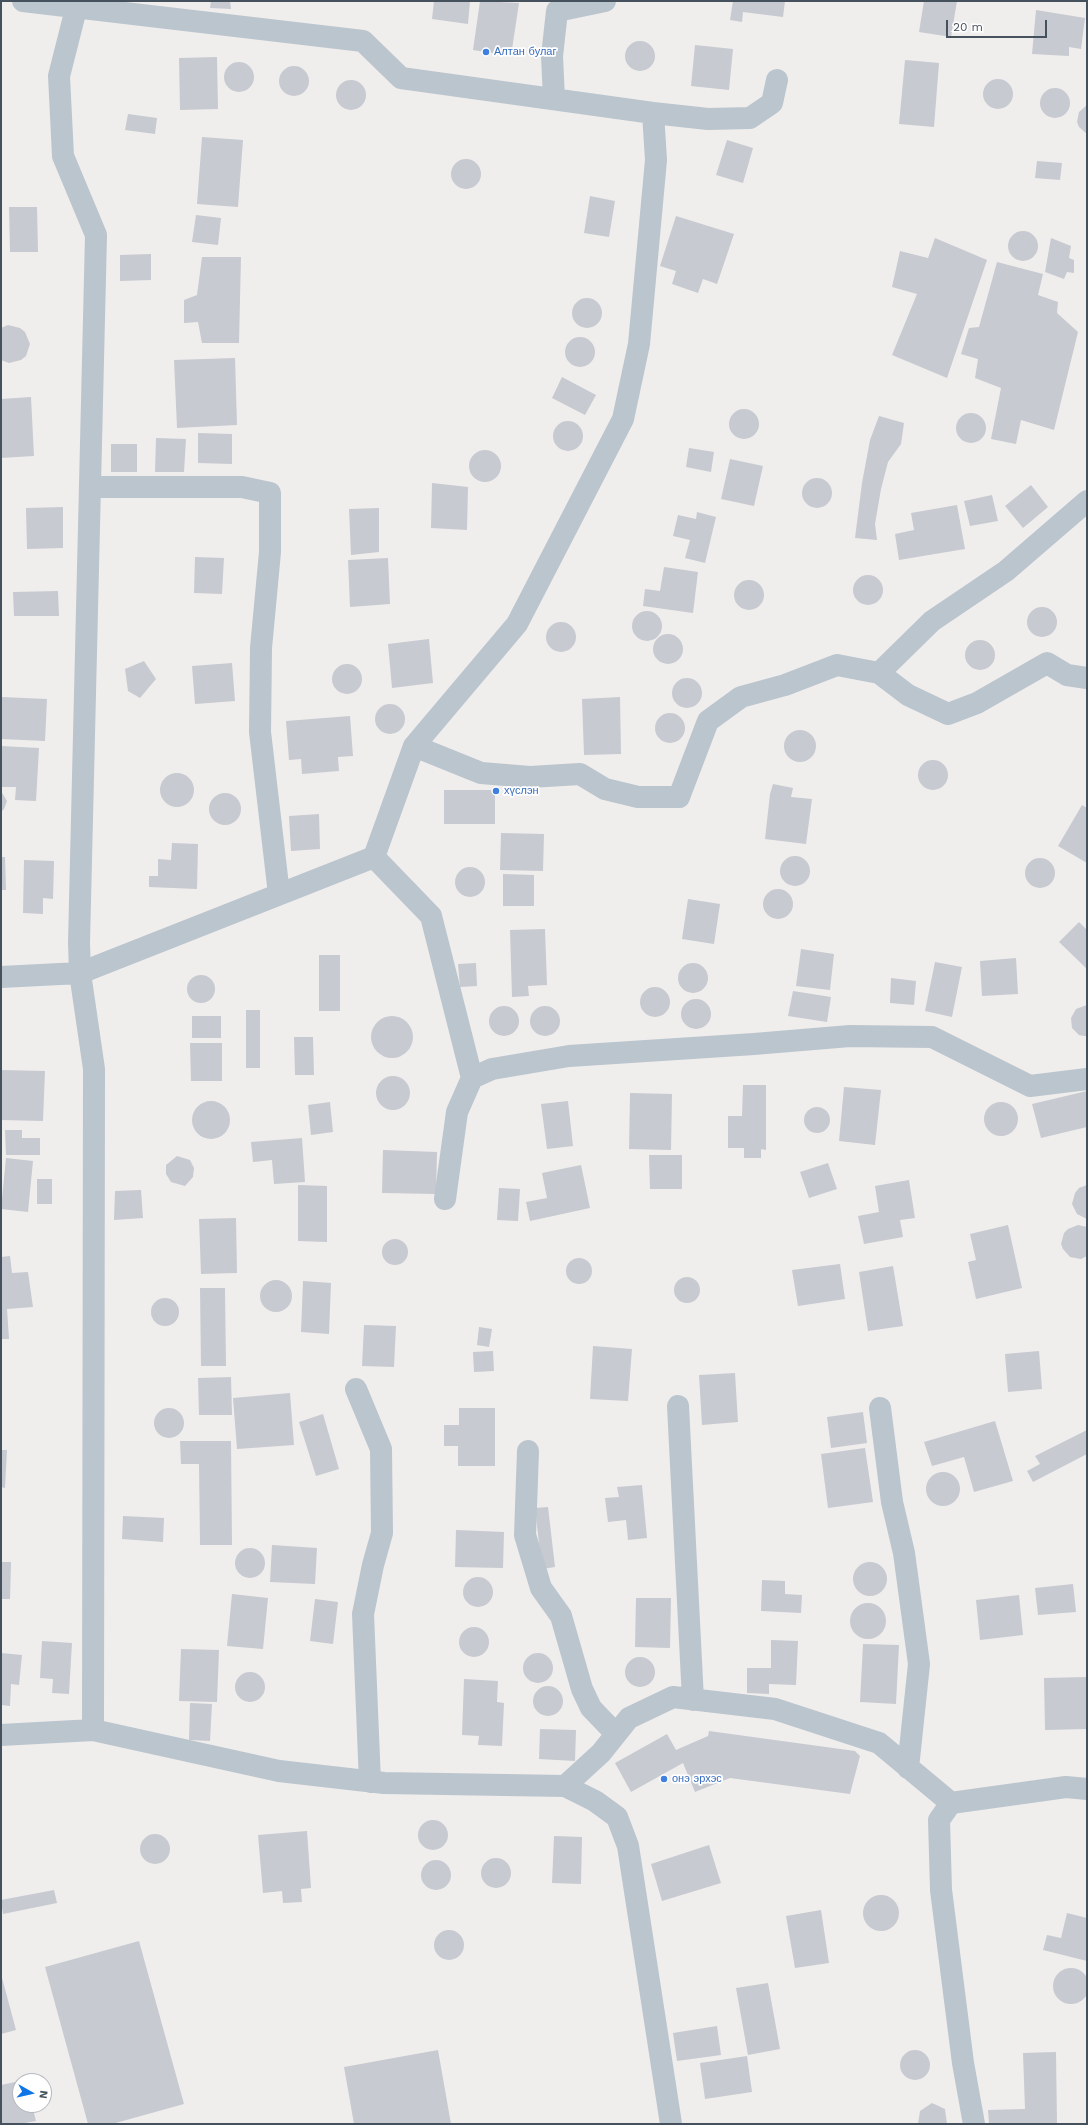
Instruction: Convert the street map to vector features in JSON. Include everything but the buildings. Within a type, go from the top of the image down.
[{"type":"street","points":[[23,1],[78,5],[363,41],[401,78],[654,113],[708,119],[750,118],[772,103],[777,80]]},
{"type":"street","points":[[554,99],[552,56],[557,11],[605,1]]},
{"type":"street","points":[[78,5],[59,76],[63,156],[96,235],[80,973],[94,1069],[93,1730]]},
{"type":"street","points":[[1,977],[80,973],[374,856],[414,746],[518,624],[623,419],[639,344],[656,160],[654,113]]},
{"type":"street","points":[[90,487],[242,487],[270,493],[270,552],[261,648],[260,732],[279,894]]},
{"type":"street","points":[[879,673],[932,620],[1006,571],[1087,501]]},
{"type":"street","points":[[414,746],[481,773],[530,777],[580,774],[605,790],[638,797],[679,797],[708,721],[741,697],[785,685],[837,665],[879,673],[908,695],[948,714],[977,703],[1047,663],[1067,675],[1087,678]]},
{"type":"street","points":[[374,856],[430,916],[472,1078],[457,1112],[445,1199]]},
{"type":"street","points":[[472,1078],[492,1068],[569,1056],[850,1036],[932,1037],[1030,1086],[1087,1079]]},
{"type":"street","points":[[356,1388],[381,1448],[382,1533],[373,1565],[363,1614],[370,1782]]},
{"type":"street","points":[[678,1406],[693,1700]]},
{"type":"street","points":[[880,1408],[892,1502],[904,1553],[918,1664],[908,1768]]},
{"type":"street","points":[[528,1451],[525,1535],[541,1588],[561,1616],[582,1689],[591,1708],[616,1734]]},
{"type":"street","points":[[565,1786],[601,1753],[628,1718],[673,1697],[775,1709],[878,1743],[951,1803]]},
{"type":"street","points":[[1,1735],[93,1730],[279,1771],[370,1782],[565,1786],[595,1801],[617,1817],[628,1846],[671,2124]]},
{"type":"street","points":[[974,2124],[963,2063],[941,1890],[939,1820],[951,1803],[1066,1787],[1087,1789]]},
{"type":"place","name":"Алтан булаг","points":[[486,52]]},
{"type":"place","name":"хүслэн","points":[[496,791]]},
{"type":"place","name":"онэ эрхэс","points":[[664,1779]]}]
